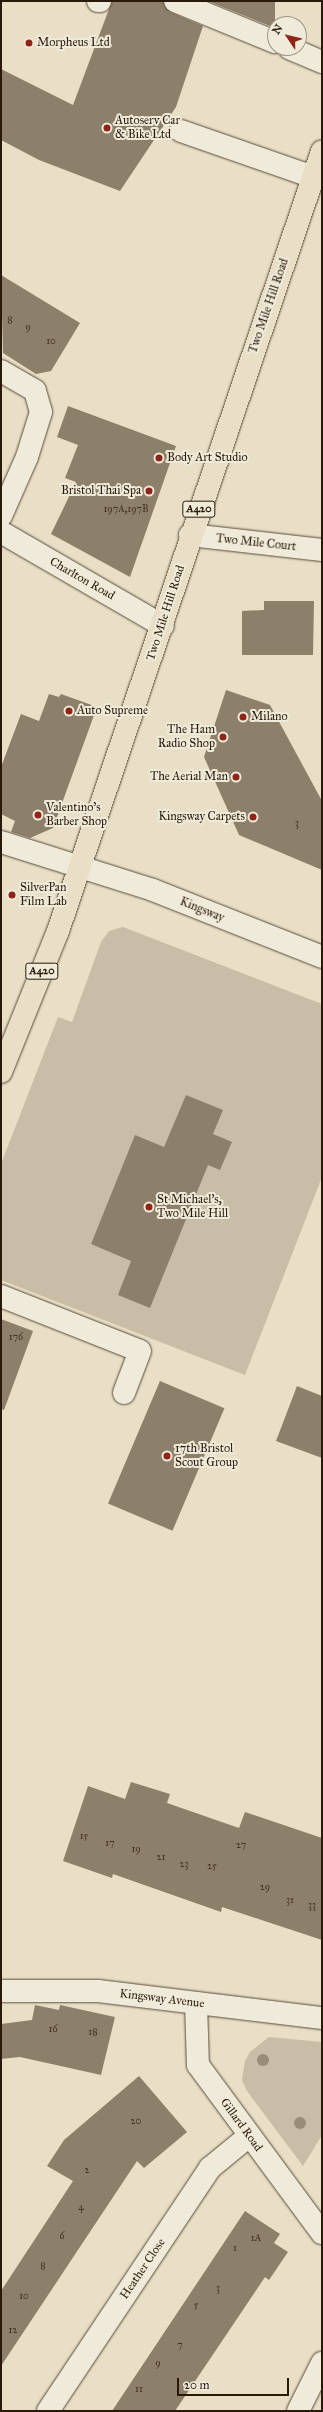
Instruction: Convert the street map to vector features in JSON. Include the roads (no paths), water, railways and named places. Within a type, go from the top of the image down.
[{"type":"main road","name":"Two Mile Hill Road","points":[[1,1072],[79,868],[163,626],[190,535],[322,151]]},
{"type":"street","points":[[175,1],[267,39]]},
{"type":"street","points":[[307,56],[322,62]]},
{"type":"street","points":[[181,131],[313,177]]},
{"type":"street","points":[[1,371],[35,391],[41,412],[27,457],[1,516]]},
{"type":"street","name":"Charlton Road","points":[[1,532],[163,626]]},
{"type":"street","name":"Two Mile Court","points":[[190,535],[322,550]]},
{"type":"street","name":"Kingsway","points":[[1,842],[79,868],[153,890],[322,957]]},
{"type":"street","points":[[1,1296],[140,1351],[124,1393]]},
{"type":"street","name":"Kingsway Avenue","points":[[1,1991],[98,1991],[322,2018]]},
{"type":"street","name":"Gillard Road","points":[[196,2003],[198,2065],[322,2233]]},
{"type":"street","name":"Heather Close","points":[[48,2411],[210,2168],[249,2136]]},
{"type":"street","points":[[298,2411],[322,2363]]},
{"type":"place","name":"Morpheus Ltd","points":[[29,43]]},
{"type":"place","name":"Autoserv Car & Bike Ltd","points":[[107,128]]},
{"type":"place","name":"Body Art Studio","points":[[159,458]]},
{"type":"place","name":"Bristol Thai Spa","points":[[149,491]]},
{"type":"place","name":"Auto Supreme","points":[[69,711]]},
{"type":"place","name":"Milano","points":[[243,717]]},
{"type":"place","name":"The Ham Radio Shop","points":[[223,737]]},
{"type":"place","name":"The Aerial Man","points":[[236,777]]},
{"type":"place","name":"Valentino's Barber Shop","points":[[38,815]]},
{"type":"place","name":"Kingsway Carpets","points":[[253,817]]},
{"type":"place","name":"SilverPan Film Lab","points":[[12,895]]},
{"type":"place","name":"St Michael's, Two Mile Hill","points":[[149,1207]]},
{"type":"place","name":"17th Bristol Scout Group","points":[[167,1456]]}]
